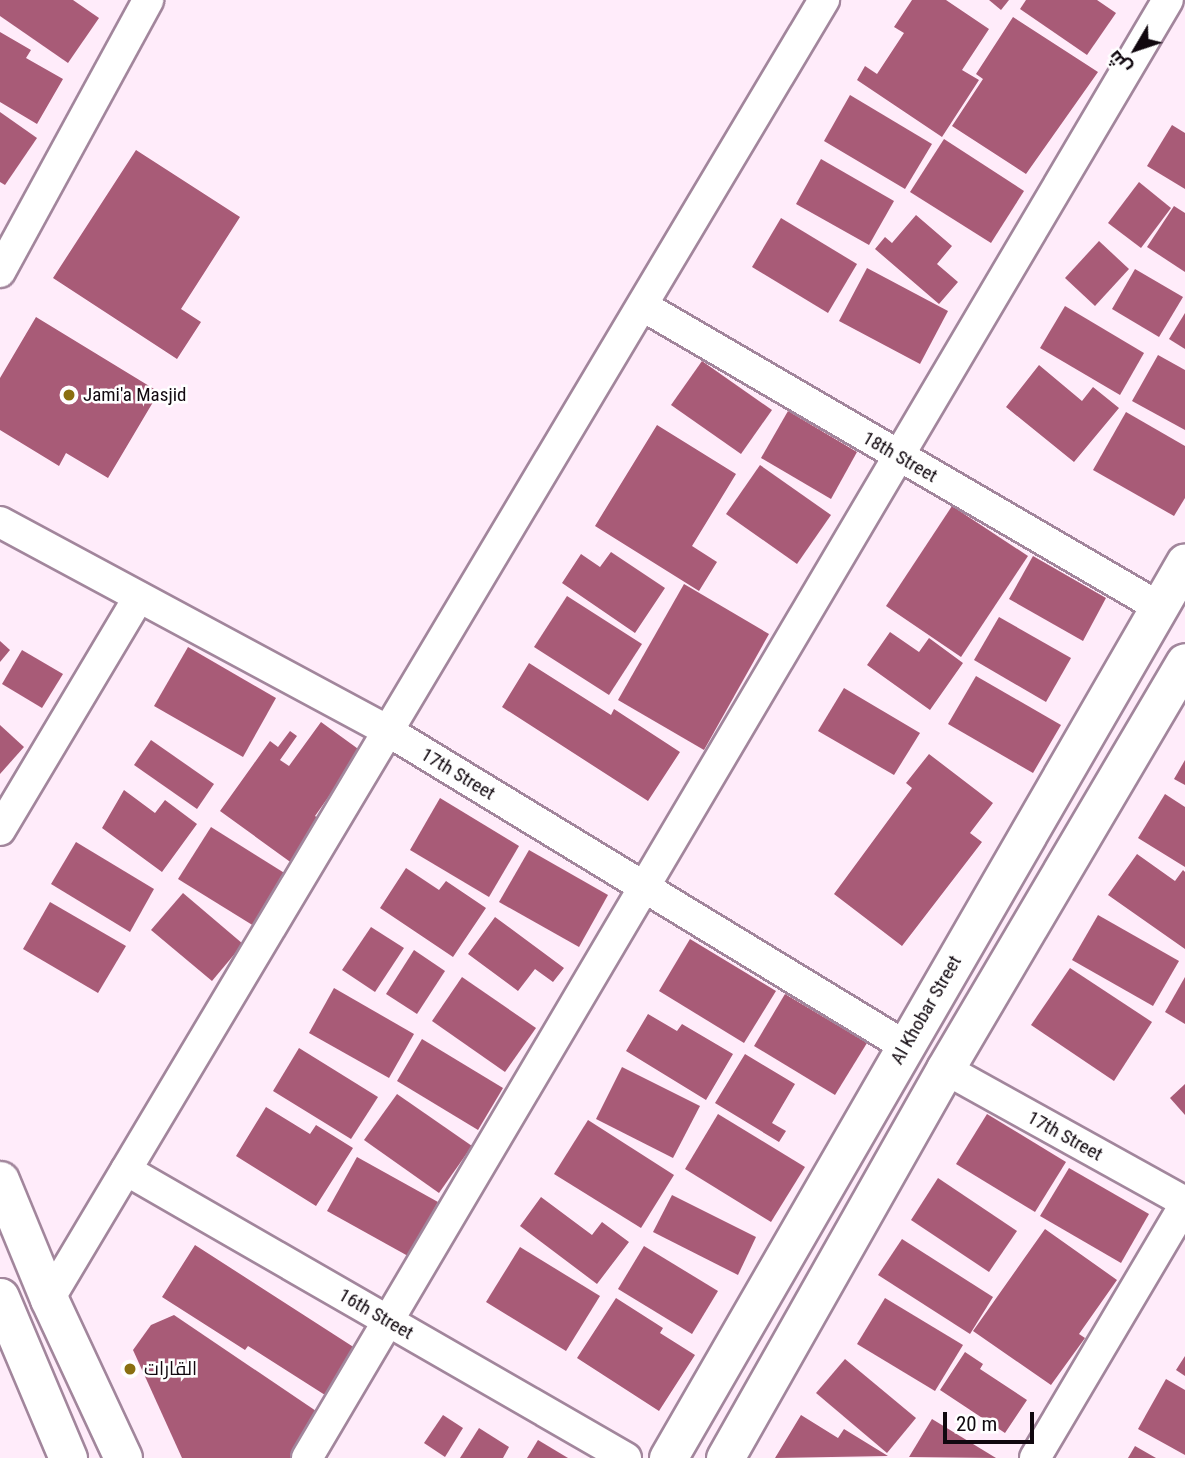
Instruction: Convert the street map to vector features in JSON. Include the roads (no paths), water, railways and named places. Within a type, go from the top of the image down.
[{"type":"street","points":[[49,1299],[824,0]]},
{"type":"street","points":[[0,272],[139,3]]},
{"type":"street","points":[[307,1458],[1170,4]]},
{"type":"street","name":"18th Street","points":[[643,306],[1159,607]]},
{"type":"street","name":"17th Street","points":[[0,522],[388,732],[905,1046]]},
{"type":"street","name":"Al Khobar Street","points":[[668,1458],[1185,562]]},
{"type":"street","points":[[0,830],[139,597]]},
{"type":"street","points":[[725,1458],[945,1069],[1185,662]]},
{"type":"street","name":"17th Street","points":[[945,1069],[1185,1203]]},
{"type":"street","name":"16th Street","points":[[126,1170],[626,1458]]},
{"type":"street","points":[[0,1180],[49,1299],[123,1458]]},
{"type":"street","points":[[1035,1458],[1185,1203]]},
{"type":"street","points":[[0,1297],[68,1458]]},
{"type":"place","name":"Jami'a Masjid","points":[[69,395]]},
{"type":"place","name":"القارات","points":[[130,1369]]}]
